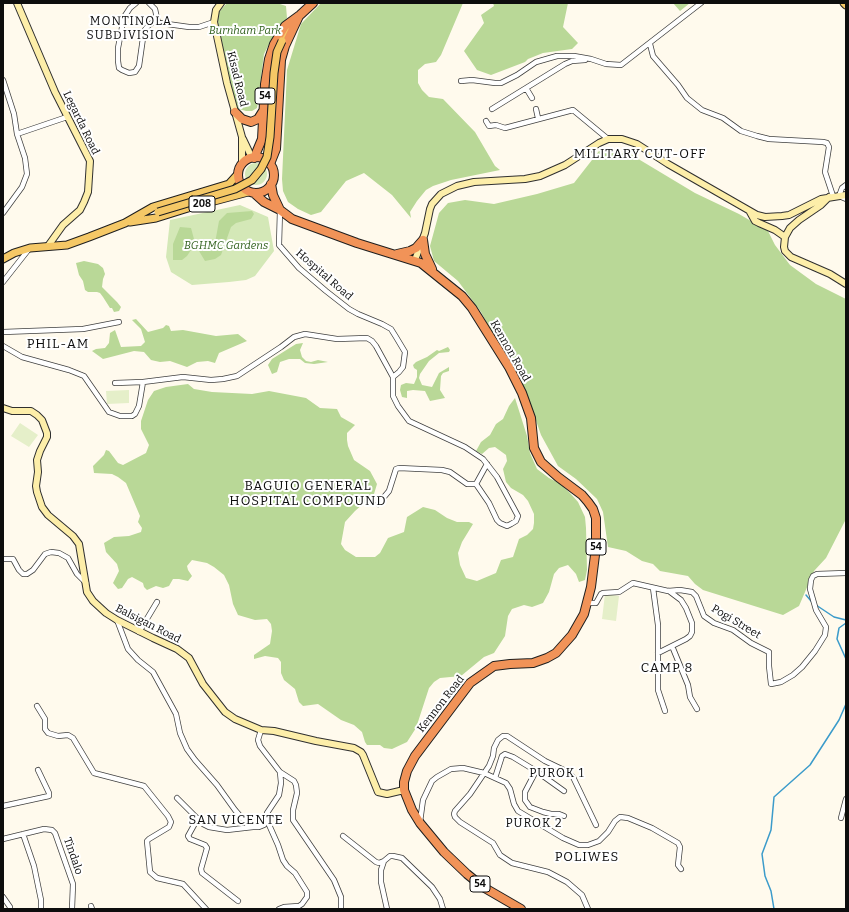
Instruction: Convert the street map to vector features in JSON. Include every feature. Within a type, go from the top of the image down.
[{"type":"highway","name":"54","points":[[253,158],[262,139],[265,84],[269,59],[274,44],[285,26],[313,3]]},
{"type":"highway","name":"54","points":[[280,210],[273,195],[272,184],[274,174],[270,164],[276,149],[281,60],[285,46],[300,15]]},
{"type":"highway","points":[[235,112],[242,119],[253,122],[260,116],[264,105]]},
{"type":"highway","points":[[238,174],[242,164],[253,158],[263,159],[270,164]]},
{"type":"highway","name":"54","points":[[238,174],[238,180],[241,186],[251,192]]},
{"type":"highway","points":[[251,192],[264,191],[272,184]]},
{"type":"highway","name":"Kennon Road","points":[[251,192],[264,202],[280,210],[292,219],[357,243],[397,254],[421,263],[462,296],[472,308],[509,367],[528,407],[534,448],[541,462],[582,495],[593,509],[596,518],[596,547],[593,575],[584,614],[572,635],[552,656],[533,662],[494,666],[470,683],[415,756],[405,777],[404,790]]},
{"type":"highway","points":[[397,254],[416,248],[423,240]]},
{"type":"highway","points":[[423,240],[425,254],[432,271]]},
{"type":"highway","name":"54","points":[[404,790],[420,823],[444,852],[467,874],[488,890],[521,909]]},
{"type":"main road","name":"Legarda Road","points":[[17,3],[67,117],[90,161],[88,192],[84,202],[80,210],[63,225],[48,246]]},
{"type":"main road","points":[[214,22],[216,10],[221,3]]},
{"type":"main road","points":[[125,223],[239,188],[252,180],[267,157],[277,52],[291,26],[300,15]]},
{"type":"main road","name":"Kisad Road","points":[[214,22],[227,83],[242,137],[253,158]]},
{"type":"main road","name":"Kisad Road","points":[[242,137],[242,164]]},
{"type":"main road","points":[[414,260],[423,240],[432,204],[441,194],[457,186],[474,182],[525,179],[540,176],[565,165],[599,143],[608,139],[622,139],[637,144],[757,215],[765,217],[789,215],[821,199],[846,195]]},
{"type":"main road","points":[[229,184],[238,174]]},
{"type":"main road","points":[[229,184],[236,185],[239,188]]},
{"type":"main road","name":"208","points":[[3,259],[14,253],[30,248],[67,245],[125,223],[153,207],[229,184]]},
{"type":"main road","points":[[233,197],[238,193],[239,188]]},
{"type":"main road","name":"208","points":[[125,223],[156,218],[251,192]]},
{"type":"main road","points":[[834,196],[795,224],[785,237],[784,247],[791,257],[830,274],[846,284]]},
{"type":"main road","points":[[750,211],[755,221],[775,230],[785,237]]},
{"type":"main road","name":"Balsigan Road","points":[[3,408],[12,411],[31,411],[42,420],[47,437],[37,460],[37,492],[42,507],[48,515],[79,544],[87,592],[93,602],[117,620],[139,632],[177,649],[189,658],[203,684],[225,712],[235,719],[261,730],[281,732],[316,741],[354,748],[363,755],[378,792],[387,794],[404,790]]},
{"type":"street","points":[[136,3],[130,8],[124,17],[118,48],[119,68],[129,73],[137,70],[144,31],[153,22],[189,27],[199,27],[214,22]]},
{"type":"street","points":[[149,3],[155,9],[158,23]]},
{"type":"street","points":[[461,81],[472,80],[501,83],[517,75],[536,62],[556,56],[574,56],[591,59],[606,64],[621,65],[701,3]]},
{"type":"street","points":[[650,44],[653,56],[658,63],[678,85],[687,98],[702,110],[723,118],[741,131],[757,136],[781,140],[827,143],[828,152],[825,172],[834,196]]},
{"type":"street","points":[[492,109],[565,64],[572,61],[591,59]]},
{"type":"street","points":[[3,80],[14,114],[17,134],[25,158],[27,174],[22,187],[3,213]]},
{"type":"street","points":[[526,88],[532,98]]},
{"type":"street","points":[[536,109],[538,118]]},
{"type":"street","points":[[486,121],[489,126],[496,125],[505,128],[538,118],[573,110],[608,139]]},
{"type":"street","points":[[17,134],[67,117]]},
{"type":"street","points":[[834,196],[846,185]]},
{"type":"street","points":[[834,196],[846,199]]},
{"type":"street","name":"Hospital Road","points":[[280,210],[279,245],[299,268],[349,309],[391,329],[405,352],[402,367],[399,372],[393,376]]},
{"type":"street","points":[[3,282],[30,248]]},
{"type":"street","points":[[3,332],[83,329],[119,322]]},
{"type":"street","points":[[115,383],[143,382],[178,377],[211,380],[223,379],[237,376],[294,337],[305,334],[336,339],[367,338],[376,346],[393,376],[393,396],[398,406],[409,420],[465,447],[478,455],[497,476],[518,514],[516,521],[507,526],[500,523],[476,484]]},
{"type":"street","points":[[3,346],[22,357],[69,370],[84,376],[109,412],[120,416],[132,416],[135,414],[139,406],[143,382]]},
{"type":"street","points":[[476,484],[487,464]]},
{"type":"street","points":[[378,504],[389,491],[394,472],[399,468],[442,470],[450,472],[467,484],[476,484]]},
{"type":"street","points":[[3,559],[13,559],[19,570],[23,574],[27,574],[45,554],[51,552],[59,553],[68,558],[77,574],[86,584]]},
{"type":"street","name":"Pogi Street","points":[[587,603],[596,603],[603,592],[619,592],[630,584],[637,583],[668,591],[680,590],[692,592],[696,596],[704,616],[714,623],[733,630],[751,643],[769,652],[771,684],[781,682],[793,675],[802,667],[824,638],[826,627],[816,610],[810,588],[813,576],[817,574],[846,573]]},
{"type":"street","points":[[653,588],[658,625],[658,690],[664,712]]},
{"type":"street","points":[[658,652],[690,636],[692,623],[689,612],[681,600],[668,591]]},
{"type":"street","points":[[139,632],[157,602]]},
{"type":"street","points":[[117,620],[128,649],[138,660],[153,672],[176,714],[180,733],[187,749],[217,785],[235,810],[247,824],[253,827]]},
{"type":"street","points":[[672,646],[688,685],[690,697],[698,709]]},
{"type":"street","points":[[37,706],[44,719],[45,729],[48,733],[58,736],[68,735],[73,738],[94,773],[144,786],[168,816],[171,822],[168,827],[147,841],[150,872],[157,878],[183,884],[206,909]]},
{"type":"street","points":[[261,730],[258,736],[258,743],[280,772],[294,781],[296,785],[297,793],[293,810],[293,820],[334,880],[341,897],[341,909]]},
{"type":"street","points":[[588,909],[582,895],[567,882],[548,872],[512,863],[500,855],[493,843],[474,832],[455,817],[454,814],[492,762],[496,744],[503,736],[511,738],[545,761],[568,772],[573,777],[596,825]]},
{"type":"street","points":[[495,778],[502,756],[505,754],[513,756],[564,790]]},
{"type":"street","points":[[420,823],[426,793],[432,781],[437,777],[457,768],[471,769],[484,773],[508,785],[514,804],[518,811],[563,838],[579,845],[584,846],[593,844],[602,838],[620,817],[628,818],[652,828],[678,843],[680,847],[678,865],[681,869]]},
{"type":"street","points":[[3,806],[49,796],[50,793],[38,770]]},
{"type":"street","points":[[536,771],[525,792],[525,800],[530,807],[550,814],[559,814],[564,816]]},
{"type":"street","points":[[177,798],[203,824],[216,829],[227,830],[264,826],[267,813],[279,795],[281,784],[280,772]]},
{"type":"street","points":[[841,818],[846,799]]},
{"type":"street","points":[[198,818],[188,836],[190,839],[204,845],[207,848],[207,854],[202,866],[202,873],[238,901]]},
{"type":"street","points":[[266,818],[283,860],[295,873],[307,892],[307,896],[302,904],[279,909]]},
{"type":"street","name":"Tindalo","points":[[23,834],[44,829],[52,830],[55,833],[73,884],[72,909]]},
{"type":"street","points":[[3,838],[23,834],[34,866],[41,900],[41,909]]},
{"type":"street","points":[[343,836],[376,862],[379,863],[384,861],[390,856],[402,858],[432,888],[440,899],[443,909]]},
{"type":"street","points":[[384,861],[381,870],[381,882],[387,909]]},
{"type":"street","points":[[3,897],[10,909]]},
{"type":"green space","name":"Burnham Park","points":[[227,3],[277,3],[286,6],[287,18],[270,42],[264,54],[257,108],[252,111],[236,108],[216,25],[218,13]]},
{"type":"green space","points":[[321,3],[463,3],[441,55],[436,62],[425,64],[418,70],[418,83],[429,97],[443,99],[475,132],[495,166],[500,170],[451,180],[433,186],[426,190],[417,201],[410,212],[411,218],[392,195],[364,173],[346,181],[321,212],[311,215],[288,202],[283,191],[282,179],[287,70],[301,24]]},
{"type":"green space","points":[[493,3],[568,3],[563,27],[578,43],[572,49],[543,53],[528,59],[525,62],[491,75],[477,70],[464,51],[484,23],[481,15],[494,6]]},
{"type":"green space","points":[[673,3],[690,3],[680,11]]},
{"type":"green space","points":[[599,151],[630,154],[695,193],[739,214],[768,231],[775,245],[790,265],[816,284],[846,299],[846,519],[826,558],[814,571],[799,606],[783,615],[703,590],[688,576],[660,571],[653,564],[642,561],[626,551],[608,547],[603,512],[597,499],[576,479],[558,466],[541,435],[532,409],[481,312],[458,281],[434,261],[430,246],[439,213],[448,203],[465,200],[494,204],[537,194],[574,183]]},
{"type":"green space","points":[[256,163],[264,166],[267,174],[264,182],[256,185],[248,182],[245,174],[248,166]]},
{"type":"green space","name":"BGHMC Gardens","points":[[240,205],[268,217],[274,251],[255,276],[246,280],[192,285],[171,272],[166,257],[170,220]]},
{"type":"green space","points":[[252,211],[254,214],[251,219],[236,223],[231,227],[221,255],[215,259],[205,261],[199,251],[204,245],[215,243],[219,221],[227,213]]},
{"type":"green space","points":[[180,227],[191,228],[194,239],[193,247],[187,256],[182,260],[173,260],[173,244]]},
{"type":"green space","points":[[84,261],[98,264],[103,268],[105,274],[102,287],[121,307],[119,311],[114,312],[100,293],[88,292],[85,290],[76,263]]},
{"type":"green space","points":[[136,319],[148,332],[163,328],[166,325],[169,326],[171,331],[183,330],[216,336],[238,334],[247,341],[219,353],[215,363],[208,361],[197,362],[187,367],[170,361],[160,362],[151,360],[144,352],[134,351],[103,359],[92,351],[105,348],[109,343],[110,333],[115,330],[121,347],[141,346],[145,342],[141,329],[132,320]]},
{"type":"green space","points":[[303,343],[300,350],[302,357],[306,361],[311,362],[318,360],[328,362],[314,364],[305,363],[300,359],[289,359],[280,362],[277,372],[272,374],[268,365],[272,359],[296,344]]},
{"type":"green space","points":[[448,347],[450,350],[449,352],[439,353],[429,361],[419,378],[422,385],[432,387],[439,373],[449,367],[449,371],[443,373],[441,376],[440,390],[445,398],[430,401],[425,391],[413,390],[407,391],[407,398],[402,397],[400,390],[401,385],[406,383],[414,384],[417,377],[417,370],[413,365],[437,350],[439,351]]},
{"type":"green space","points":[[188,384],[194,389],[212,392],[252,394],[269,391],[306,398],[320,408],[337,409],[341,417],[355,425],[347,433],[348,446],[354,460],[370,471],[377,484],[374,494],[345,522],[341,544],[345,550],[356,557],[375,557],[380,553],[388,538],[404,532],[407,517],[423,507],[435,510],[447,518],[457,522],[469,522],[473,524],[462,542],[458,553],[460,565],[466,578],[477,581],[496,573],[501,560],[513,557],[519,539],[527,535],[533,529],[534,514],[528,501],[523,495],[511,488],[506,482],[503,469],[507,461],[506,455],[495,447],[489,448],[482,454],[476,451],[481,442],[490,435],[496,424],[503,419],[509,406],[515,398],[527,436],[530,453],[537,469],[559,483],[570,493],[578,502],[585,517],[587,570],[585,580],[579,582],[576,574],[568,565],[559,568],[554,574],[549,592],[543,603],[532,607],[524,605],[512,609],[508,616],[505,636],[494,653],[484,657],[461,676],[440,678],[434,682],[429,688],[416,728],[407,742],[392,749],[384,748],[380,745],[367,745],[362,732],[354,725],[341,720],[318,704],[303,706],[299,702],[295,689],[284,680],[281,673],[281,662],[278,658],[265,656],[254,659],[254,655],[270,644],[272,631],[271,624],[267,619],[255,620],[238,615],[233,604],[229,585],[224,575],[214,567],[207,563],[192,560],[187,566],[192,576],[188,581],[173,579],[169,586],[163,588],[156,586],[147,590],[143,583],[132,577],[128,579],[122,588],[118,589],[113,583],[119,571],[117,564],[106,552],[104,543],[114,537],[129,536],[141,532],[142,528],[138,522],[140,516],[126,483],[112,474],[94,473],[93,466],[104,455],[106,450],[109,451],[118,463],[123,465],[146,453],[149,445],[141,429],[141,421],[148,400],[154,391],[166,387]]},
{"type":"green space","points":[[129,390],[129,403],[107,404],[106,391]]},
{"type":"green space","points":[[20,423],[38,435],[29,447],[11,436]]},
{"type":"green space","points":[[605,594],[619,596],[616,621],[602,619]]},
{"type":"waterway","points":[[806,595],[811,601]]},
{"type":"waterway","points":[[816,605],[834,617],[846,620]]},
{"type":"waterway","points":[[846,623],[839,628],[837,639],[846,659]]},
{"type":"waterway","points":[[774,909],[771,891],[765,876],[762,854],[771,830],[774,797],[810,765],[839,720],[846,704]]},
{"type":"district","name":"MONTINOLA SUBDIVISION","points":[[131,29]]},
{"type":"district","name":"MILITARY CUT-OFF","points":[[640,154]]},
{"type":"district","name":"PHIL-AM","points":[[58,344]]},
{"type":"district","name":"BAGUIO GENERAL HOSPITAL COMPOUND","points":[[308,494]]},
{"type":"district","name":"CAMP 8","points":[[667,668]]},
{"type":"district","name":"PUROK 1","points":[[557,774]]},
{"type":"district","name":"SAN VICENTE","points":[[236,820]]},
{"type":"district","name":"PUROK 2","points":[[534,824]]},
{"type":"district","name":"POLIWES","points":[[587,857]]}]
